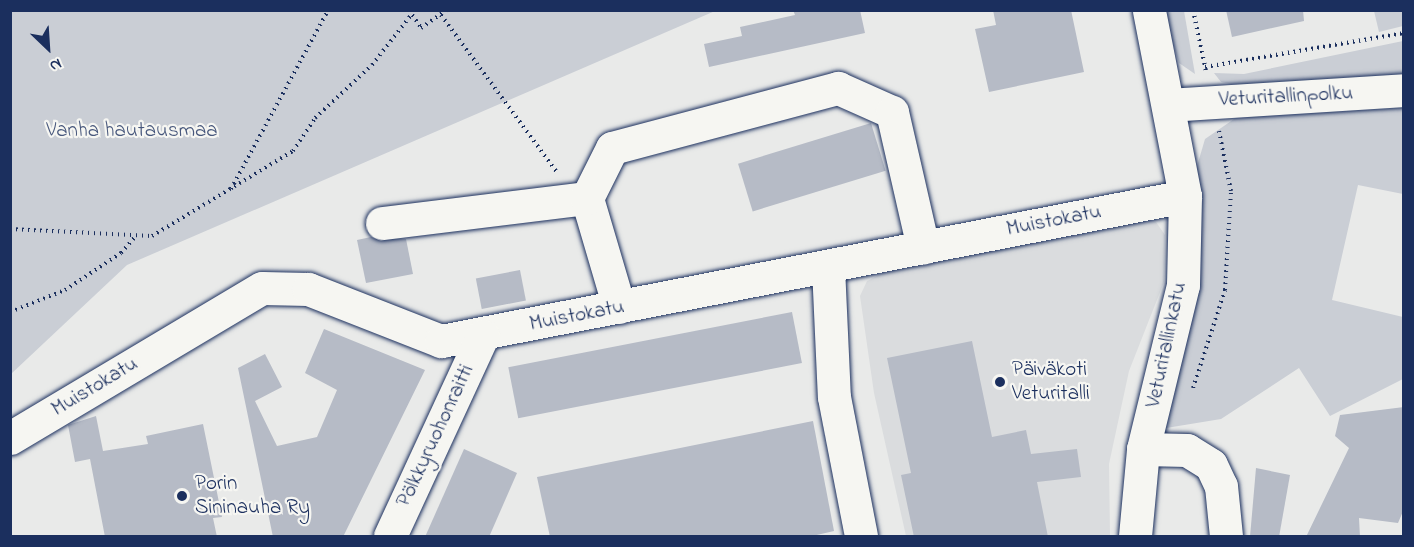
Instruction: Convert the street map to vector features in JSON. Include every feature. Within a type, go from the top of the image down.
[{"type":"street","name":"Veturitallinkatu","points":[[1135,537],[1143,449],[1183,285],[1185,196],[1149,10]]},
{"type":"street","points":[[619,307],[582,199],[612,148],[838,88],[892,112],[923,247]]},
{"type":"street","name":"Veturitallinpolku","points":[[1168,105],[1404,90]]},
{"type":"street","name":"Muistokatu","points":[[10,438],[262,288],[308,289],[441,341],[483,335],[1185,196]]},
{"type":"street","points":[[382,223],[582,199]]},
{"type":"street","points":[[828,267],[834,397],[861,537]]},
{"type":"street","name":"Pölkkyruohonraitti","points":[[390,537],[483,335]]},
{"type":"street","points":[[1143,449],[1187,450],[1211,465],[1221,486],[1226,537]]},
{"type":"path","points":[[230,191],[328,10]]},
{"type":"path","points":[[10,229],[152,236],[293,151],[315,118],[372,65],[411,12],[421,28],[447,10]]},
{"type":"path","points":[[441,15],[582,199]]},
{"type":"path","points":[[1205,67],[1404,33]]},
{"type":"path","points":[[10,312],[65,290],[121,254],[137,235]]},
{"type":"shaded area","name":"Päiväkoti Veturitalli","points":[[1138,219],[1156,222],[1165,235],[1164,282],[1129,371],[1109,464],[1110,536],[906,536],[874,393],[860,296],[867,281],[887,271]]},
{"type":"green space","name":"Vanha hautausmaa","points":[[11,10],[715,11],[127,265],[11,374]]},
{"type":"green space","points":[[1163,11],[1184,11],[1195,74],[1179,63]]},
{"type":"green space","points":[[1374,11],[1403,11],[1403,26],[1379,32]]},
{"type":"green space","points":[[1403,41],[1403,80],[1241,86],[1221,82],[1214,73],[1244,74]]},
{"type":"green space","points":[[1403,108],[1403,194],[1358,185],[1332,300],[1403,317],[1403,379],[1330,416],[1299,368],[1221,419],[1160,429],[1193,180],[1205,139],[1237,117]]},
{"type":"building","points":[[793,10],[860,10],[865,33],[709,67],[704,44],[742,36],[740,27],[795,15]]},
{"type":"building","points":[[993,10],[1071,10],[1084,72],[989,92],[975,29],[996,25]]},
{"type":"building","points":[[1226,10],[1303,10],[1304,21],[1232,37]]},
{"type":"building","points":[[871,123],[886,171],[753,211],[738,164]]},
{"type":"building","points":[[371,237],[406,239],[413,274],[366,283],[357,240]]},
{"type":"building","points":[[520,270],[526,300],[482,309],[476,279]]},
{"type":"building","points":[[792,312],[802,363],[518,418],[508,367]]},
{"type":"building","points":[[324,329],[425,370],[343,537],[273,537],[238,368],[265,354],[282,387],[255,401],[277,446],[317,437],[337,390],[305,373]]},
{"type":"building","points":[[972,341],[992,437],[1026,430],[1031,454],[1077,449],[1081,477],[1037,482],[1048,537],[914,537],[901,475],[911,473],[887,358]]},
{"type":"building","points":[[1404,407],[1404,509],[1398,523],[1359,518],[1360,537],[1306,537],[1349,448],[1335,436],[1340,415]]},
{"type":"building","name":"Porin Sininauha Ry","points":[[96,416],[103,451],[148,444],[146,436],[203,424],[222,517],[213,518],[217,537],[105,537],[90,459],[75,462],[68,425]]},
{"type":"building","points":[[813,421],[834,531],[808,537],[550,537],[537,477]]},
{"type":"building","points":[[464,449],[517,473],[489,537],[425,537]]},
{"type":"building","points":[[1256,468],[1290,475],[1279,537],[1250,537]]},
{"type":"place","name":"Päiväkoti Veturitalli","points":[[1000,382]]},
{"type":"place","name":"Porin Sininauha Ry","points":[[182,496]]}]
